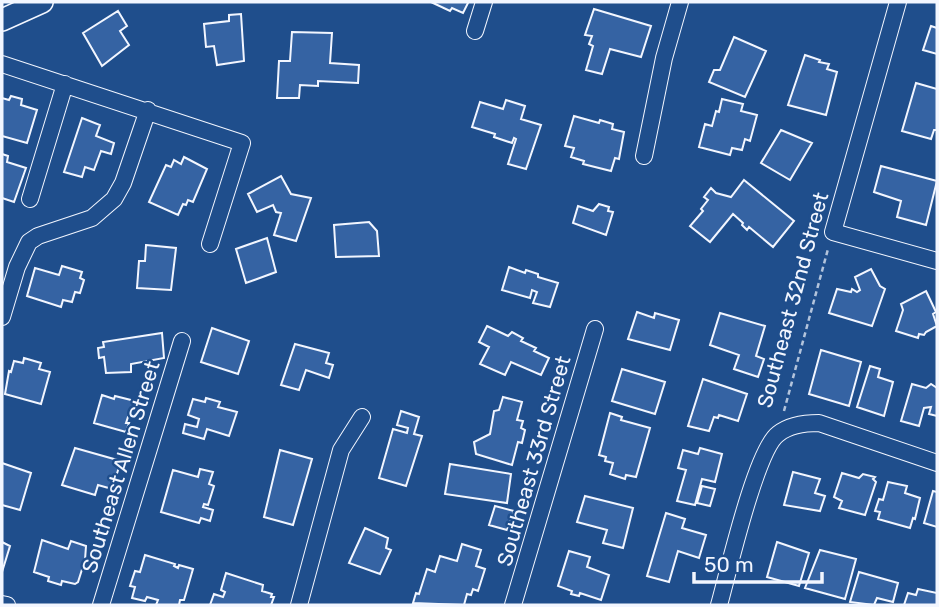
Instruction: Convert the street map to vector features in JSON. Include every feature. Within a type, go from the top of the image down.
[{"type":"street","points":[[2,20],[41,2]]},
{"type":"street","points":[[475,31],[484,2]]},
{"type":"street","points":[[644,156],[664,58],[680,2]]},
{"type":"street","name":"Southeast 32nd Street","points":[[833,232],[898,2]]},
{"type":"street","points":[[2,64],[242,143],[210,244]]},
{"type":"street","points":[[30,199],[65,84]]},
{"type":"street","points":[[2,317],[17,267],[29,242],[38,236],[92,218],[114,199],[123,183],[148,110]]},
{"type":"street","points":[[833,232],[937,261]]},
{"type":"street","name":"Southeast 33rd Street","points":[[513,605],[595,329]]},
{"type":"street","name":"Southeast Allen Street","points":[[101,605],[182,341]]},
{"type":"street","points":[[299,605],[341,450],[362,417]]},
{"type":"street","points":[[778,434],[808,423],[819,423],[937,463]]},
{"type":"street","name":"Southeast 32nd Street","points":[[719,605],[760,461],[778,434]]},
{"type":"path","name":"Southeast 32nd Street","points":[[778,434],[833,232]]},
{"type":"building","points":[[431,2],[468,3],[463,13],[452,8],[450,11]]},
{"type":"building","points":[[594,9],[651,26],[641,57],[610,49],[602,74],[586,70],[593,46],[589,44],[592,36],[585,35]]},
{"type":"building","points":[[118,11],[127,26],[120,31],[129,45],[102,66],[83,33]]},
{"type":"building","points":[[241,14],[244,61],[217,65],[214,46],[206,47],[204,24],[229,21],[229,15]]},
{"type":"building","points":[[931,26],[937,28],[937,54],[923,50]]},
{"type":"building","points":[[292,32],[332,33],[330,63],[359,65],[358,83],[318,81],[318,86],[300,85],[299,98],[277,98],[279,61],[290,61]]},
{"type":"building","points":[[734,37],[766,51],[745,97],[709,82],[714,70],[720,70]]},
{"type":"building","points":[[805,55],[829,64],[827,69],[837,72],[826,115],[788,105]]},
{"type":"building","points":[[916,83],[937,89],[937,130],[934,130],[931,139],[902,131]]},
{"type":"building","points":[[11,96],[22,99],[21,105],[37,110],[27,143],[2,136],[2,98],[9,100]]},
{"type":"building","points":[[722,99],[743,104],[741,111],[757,115],[750,141],[745,139],[742,150],[732,148],[730,155],[699,147],[705,124],[712,126]]},
{"type":"building","points":[[506,100],[525,106],[521,119],[541,125],[526,169],[508,164],[516,139],[514,138],[512,143],[472,127],[480,102],[503,109]]},
{"type":"building","points":[[574,116],[613,124],[612,129],[624,132],[619,159],[615,158],[611,171],[583,164],[584,161],[571,157],[574,148],[565,146]]},
{"type":"building","points":[[82,118],[100,125],[96,136],[114,143],[111,154],[101,151],[94,170],[85,167],[82,177],[64,172]]},
{"type":"building","points":[[781,130],[812,143],[790,180],[761,163]]},
{"type":"building","points":[[2,154],[8,156],[7,162],[26,168],[14,202],[2,198]]},
{"type":"building","points":[[184,157],[207,169],[193,202],[188,200],[186,205],[183,204],[178,215],[149,202],[166,165],[171,167],[174,160],[181,164]]},
{"type":"building","points":[[881,166],[937,181],[926,225],[897,217],[901,201],[874,192]]},
{"type":"building","points":[[281,176],[291,194],[311,198],[296,241],[274,235],[281,213],[276,212],[273,205],[257,212],[248,194]]},
{"type":"building","points":[[744,180],[794,221],[773,247],[749,227],[747,230],[733,214],[710,242],[690,226],[703,211],[701,209],[708,200],[704,197],[711,188],[716,193],[731,197]]},
{"type":"building","points":[[599,204],[609,207],[608,211],[613,212],[606,235],[573,223],[578,206],[593,211]]},
{"type":"building","points":[[369,222],[377,231],[379,256],[336,257],[334,225]]},
{"type":"building","points":[[267,238],[276,272],[246,283],[236,249]]},
{"type":"building","points":[[146,245],[176,248],[171,290],[137,288],[139,261],[145,261]]},
{"type":"building","points":[[62,266],[82,272],[80,278],[84,280],[80,293],[75,292],[72,302],[63,300],[61,307],[27,296],[35,268],[59,275]]},
{"type":"building","points":[[509,267],[525,273],[526,270],[558,283],[550,307],[533,303],[537,292],[532,290],[530,298],[502,290]]},
{"type":"building","points":[[871,269],[880,286],[885,289],[872,326],[829,313],[837,289],[851,292],[852,289],[857,292],[860,290],[855,277]]},
{"type":"building","points":[[926,291],[936,312],[933,314],[937,326],[924,335],[919,334],[918,338],[896,331],[903,310],[901,304]]},
{"type":"building","points":[[637,312],[654,318],[655,313],[679,320],[670,350],[628,339]]},
{"type":"building","points":[[720,313],[765,326],[756,356],[764,359],[758,377],[734,369],[739,355],[710,345]]},
{"type":"building","points":[[487,326],[508,336],[512,332],[523,338],[521,341],[536,348],[534,351],[549,358],[541,375],[511,362],[505,375],[480,364],[489,347],[479,342]]},
{"type":"building","points":[[212,328],[249,341],[238,374],[201,362]]},
{"type":"building","points":[[162,333],[164,358],[131,364],[131,372],[106,373],[104,357],[99,358],[98,348],[104,347],[103,342]]},
{"type":"building","points":[[295,344],[329,353],[326,363],[333,365],[329,378],[306,370],[299,390],[281,385]]},
{"type":"building","points":[[821,350],[861,362],[849,406],[809,394]]},
{"type":"building","points":[[24,358],[41,363],[39,369],[50,372],[41,404],[5,394],[9,371],[11,372],[14,361],[23,363]]},
{"type":"building","points":[[870,366],[880,369],[878,377],[893,382],[884,416],[857,407]]},
{"type":"building","points":[[622,369],[665,382],[655,414],[612,401]]},
{"type":"building","points":[[703,379],[747,394],[738,421],[719,415],[718,418],[714,417],[709,431],[688,426]]},
{"type":"building","points":[[912,384],[926,388],[931,384],[937,388],[937,416],[929,414],[931,407],[924,408],[919,426],[901,421]]},
{"type":"building","points":[[102,395],[135,401],[131,417],[128,417],[126,423],[129,423],[126,432],[94,423]]},
{"type":"building","points":[[503,397],[522,402],[517,420],[523,421],[521,428],[525,430],[522,443],[518,442],[512,465],[476,454],[474,442],[490,434],[494,411],[499,410]]},
{"type":"building","points":[[206,398],[220,402],[218,407],[237,412],[229,436],[207,429],[204,439],[183,433],[185,424],[197,427],[199,419],[188,415],[193,399],[205,402]]},
{"type":"building","points":[[401,411],[419,417],[414,434],[422,436],[406,486],[379,478],[393,429],[407,433],[408,428],[397,425]]},
{"type":"building","points":[[610,413],[622,417],[621,420],[650,428],[636,477],[626,475],[625,479],[610,474],[613,463],[605,461],[606,457],[599,455]]},
{"type":"building","points":[[75,448],[121,461],[112,489],[98,485],[95,495],[62,485]]},
{"type":"building","points":[[700,448],[722,454],[715,482],[702,479],[695,505],[677,501],[686,470],[678,468],[683,450],[698,454]]},
{"type":"building","points":[[280,450],[312,459],[293,525],[264,517]]},
{"type":"building","points":[[2,463],[31,473],[20,510],[2,505]]},
{"type":"building","points":[[450,464],[511,474],[507,503],[445,494]]},
{"type":"building","points":[[200,469],[213,472],[209,484],[214,486],[208,505],[204,504],[203,507],[213,510],[210,521],[201,518],[199,523],[161,512],[173,470],[198,477]]},
{"type":"building","points":[[793,472],[820,479],[815,493],[825,496],[820,511],[784,505]]},
{"type":"building","points":[[842,473],[859,478],[863,474],[875,477],[873,479],[876,482],[865,515],[839,508],[842,501],[834,497]]},
{"type":"building","points":[[888,482],[907,486],[905,493],[920,498],[910,528],[878,519],[880,512],[875,511],[879,499],[883,500]]},
{"type":"building","points":[[702,486],[715,489],[710,506],[697,503]]},
{"type":"building","points":[[933,491],[937,492],[937,527],[924,523]]},
{"type":"building","points":[[585,496],[633,508],[623,548],[603,543],[607,530],[577,522]]},
{"type":"building","points":[[495,506],[514,511],[507,530],[489,525]]},
{"type":"building","points":[[666,513],[685,519],[682,528],[706,535],[699,558],[678,551],[669,582],[647,576]]},
{"type":"building","points":[[365,528],[388,538],[386,548],[391,550],[380,574],[349,563]]},
{"type":"building","points":[[42,540],[68,549],[71,541],[86,546],[78,582],[75,584],[62,581],[61,585],[34,572]]},
{"type":"building","points":[[2,542],[10,546],[2,572]]},
{"type":"building","points":[[777,542],[809,553],[799,586],[767,577]]},
{"type":"building","points":[[462,544],[481,550],[476,566],[485,569],[478,591],[473,589],[471,595],[467,594],[464,605],[413,603],[416,593],[419,594],[427,569],[435,572],[440,556],[457,561]]},
{"type":"building","points":[[820,550],[856,559],[845,599],[805,588]]},
{"type":"building","points":[[569,551],[590,557],[587,567],[609,575],[601,600],[580,593],[579,596],[571,594],[572,591],[558,586]]},
{"type":"building","points":[[145,555],[175,564],[178,568],[179,565],[193,569],[184,600],[180,600],[179,605],[156,605],[158,600],[147,597],[145,601],[132,598],[135,587],[130,586],[135,571],[140,572]]},
{"type":"building","points":[[859,572],[898,583],[893,602],[877,598],[874,605],[850,602]]},
{"type":"building","points":[[226,573],[263,585],[262,591],[274,597],[271,605],[210,605],[214,594],[223,597],[225,592],[221,590]]},
{"type":"building","points":[[918,589],[937,593],[937,605],[904,605],[908,593],[916,595]]}]
